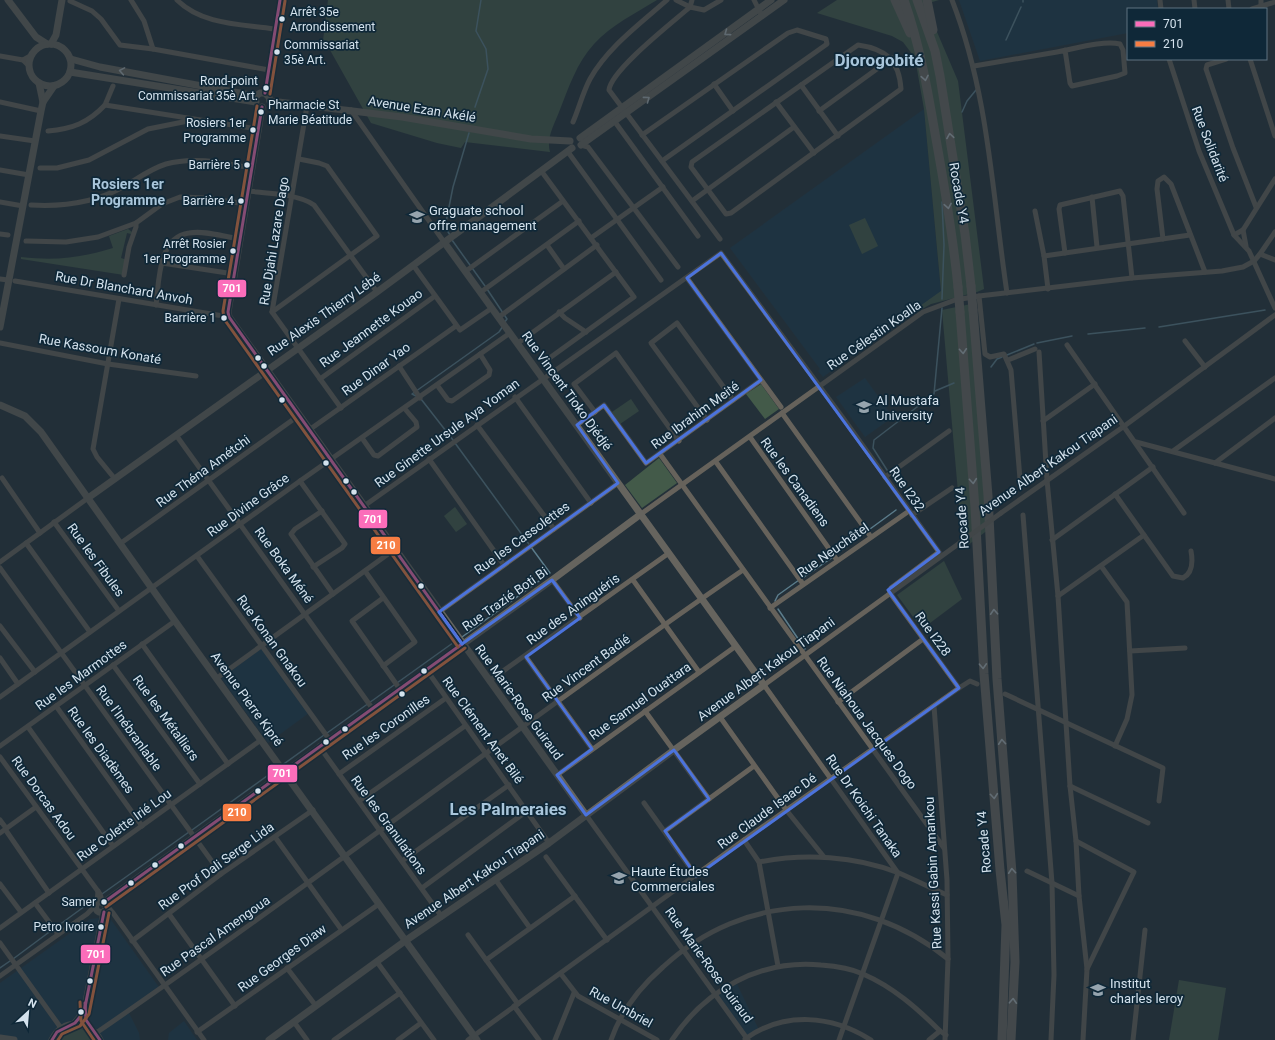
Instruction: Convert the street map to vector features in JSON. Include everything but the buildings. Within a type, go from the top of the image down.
[{"type":"highway","points":[[895,0],[921,56]]},
{"type":"highway","name":"Rocade Y4","points":[[904,0],[921,56],[953,236],[958,287],[975,508],[984,674],[1006,925],[1002,1040]]},
{"type":"highway","name":"Rocade Y4","points":[[917,0],[935,51],[961,205],[971,286],[988,496],[998,679],[1013,880],[1015,954],[1011,1040]]},
{"type":"highway","points":[[927,0],[935,51]]},
{"type":"street","points":[[8,0],[36,37],[49,44],[62,47]]},
{"type":"street","points":[[23,60],[49,44],[56,34],[62,0]]},
{"type":"street","points":[[131,0],[144,21],[153,49]]},
{"type":"street","points":[[176,0],[186,9],[209,19],[274,29]]},
{"type":"street","points":[[265,93],[274,29],[280,0]]},
{"type":"street","points":[[573,122],[590,80],[612,49],[667,0]]},
{"type":"street","points":[[676,0],[690,7],[704,10],[721,0]]},
{"type":"street","points":[[692,0],[690,7],[627,63],[613,80],[609,90],[720,239]]},
{"type":"street","points":[[754,0],[760,13]]},
{"type":"street","points":[[760,13],[771,0]]},
{"type":"street","points":[[570,147],[577,149],[580,142],[624,112],[760,13],[784,0]]},
{"type":"street","points":[[952,0],[964,32],[974,66],[990,147],[1007,293]]},
{"type":"street","points":[[1261,0],[1261,6]]},
{"type":"street","points":[[70,1],[92,11],[101,19],[118,44],[269,70]]},
{"type":"street","points":[[1255,8],[1275,2]]},
{"type":"street","points":[[642,135],[792,30],[826,39],[827,44],[662,161]]},
{"type":"street","points":[[39,83],[54,86],[62,83],[70,72],[70,59],[56,34]]},
{"type":"street","points":[[29,66],[34,52],[36,37]]},
{"type":"street","points":[[974,66],[1065,50],[1111,43],[1120,44],[1123,50],[1125,73],[1072,86],[1070,83],[1065,50]]},
{"type":"street","points":[[858,45],[885,53],[892,58],[901,89],[730,214],[725,213],[691,167],[692,162],[801,85],[858,45]]},
{"type":"street","points":[[0,56],[23,60],[29,66],[32,76],[39,83],[43,102]]},
{"type":"street","points":[[819,111],[892,58]]},
{"type":"street","points":[[70,59],[268,104],[270,100],[265,93]]},
{"type":"street","name":"Rue Solidarité","points":[[1169,60],[1199,151],[1234,235]]},
{"type":"street","points":[[1223,60],[1207,65],[1206,69],[1233,148],[1256,207]]},
{"type":"street","points":[[1250,60],[1275,136]]},
{"type":"street","points":[[70,72],[258,102]]},
{"type":"street","points":[[714,84],[733,112]]},
{"type":"street","points":[[801,85],[838,136]]},
{"type":"street","points":[[0,327],[12,281],[28,175],[43,102],[54,86]]},
{"type":"street","points":[[48,131],[66,130],[77,126],[94,116],[105,105],[111,95],[113,86]]},
{"type":"street","points":[[229,317],[228,312],[258,129],[258,102],[260,93],[265,93]]},
{"type":"street","name":"Avenue Ezan Akélé","points":[[270,100],[462,126],[570,147]]},
{"type":"street","points":[[0,102],[41,111]]},
{"type":"street","points":[[776,102],[814,153]]},
{"type":"street","points":[[105,105],[258,129]]},
{"type":"street","name":"Rue Djahi Lazare Dago","points":[[307,106],[272,312],[341,408]]},
{"type":"street","name":"Rue Vincent Tioko Djédjé","points":[[351,110],[444,242],[542,378],[578,424],[618,483],[764,685]]},
{"type":"street","points":[[580,142],[615,122],[624,112]]},
{"type":"street","points":[[40,168],[57,168],[89,160],[148,129],[193,120]]},
{"type":"street","points":[[615,122],[698,236]]},
{"type":"street","points":[[692,202],[794,127]]},
{"type":"street","points":[[0,136],[35,141]]},
{"type":"street","points":[[570,147],[574,137],[588,147],[678,267]]},
{"type":"street","points":[[570,147],[617,220],[661,280]]},
{"type":"street","name":"Rue Alexis Thierry Lébé","points":[[88,498],[377,292],[542,172],[570,147]]},
{"type":"street","points":[[272,312],[375,238],[376,234],[327,166],[299,159]]},
{"type":"street","points":[[31,205],[60,206],[96,199],[112,193],[153,170],[178,162],[207,161],[251,168]]},
{"type":"street","points":[[0,170],[28,175]]},
{"type":"street","points":[[542,172],[634,297],[544,362]]},
{"type":"street","points":[[1163,239],[1157,188],[1158,180],[1162,177],[1171,184],[1205,272]]},
{"type":"street","points":[[1246,246],[1234,235],[1243,230],[1256,207],[1275,179]]},
{"type":"street","points":[[591,238],[663,187]]},
{"type":"street","points":[[247,191],[309,201],[314,205],[377,292]]},
{"type":"street","points":[[1065,253],[1059,207],[1064,203],[1118,191],[1122,192],[1132,278]]},
{"type":"street","points":[[26,241],[53,243],[81,241],[136,223],[162,204],[180,197],[207,198],[246,204]]},
{"type":"street","points":[[1092,197],[1097,247]]},
{"type":"street","points":[[466,271],[563,201]]},
{"type":"street","points":[[0,202],[23,206]]},
{"type":"street","points":[[1035,211],[1044,256],[1048,289]]},
{"type":"street","points":[[481,292],[579,221]]},
{"type":"street","points":[[124,275],[129,247],[136,228],[136,223]]},
{"type":"street","points":[[1243,230],[1246,246],[1275,308]]},
{"type":"street","points":[[1254,261],[1275,232]]},
{"type":"street","points":[[156,305],[162,263],[168,246],[180,235],[201,233],[240,239]]},
{"type":"street","points":[[0,234],[8,235]]},
{"type":"street","points":[[1044,256],[1097,247],[1190,235]]},
{"type":"street","points":[[547,245],[564,269]]},
{"type":"street","points":[[499,317],[597,246]]},
{"type":"street","name":"Rue I232","points":[[687,278],[720,253],[818,387],[843,418],[939,552],[891,588],[890,593]]},
{"type":"street","points":[[1260,254],[1275,260]]},
{"type":"street","name":"Rue Célestin Koalla","points":[[641,514],[716,462],[923,312],[955,300],[979,296],[1132,278],[1205,272],[1243,266],[1254,261]]},
{"type":"street","points":[[162,263],[234,274]]},
{"type":"street","points":[[413,265],[459,329],[462,329],[492,308]]},
{"type":"street","points":[[518,343],[616,272]]},
{"type":"street","points":[[687,278],[781,407]]},
{"type":"street","name":"Rue Ginette Ursule Aya Yoman","points":[[364,506],[515,397],[687,278]]},
{"type":"street","name":"Rue Dr Blanchard Anvoh","points":[[0,279],[229,317]]},
{"type":"street","name":"Rue Jeannette Kouao","points":[[320,379],[436,296]]},
{"type":"street","points":[[979,296],[985,354],[990,357],[1004,354],[1008,360],[1014,388],[1020,479]]},
{"type":"street","points":[[115,479],[97,457],[93,449],[119,299]]},
{"type":"street","points":[[559,312],[565,318],[586,332]]},
{"type":"street","name":"Avenue Albert Kakou Tiapani","points":[[269,1040],[405,941],[549,843],[890,593],[1123,427],[1275,314]]},
{"type":"street","name":"Rue Marie-Rose Guiraud","points":[[229,317],[330,461],[716,995],[746,1039]]},
{"type":"street","points":[[707,420],[651,343],[677,323],[733,400]]},
{"type":"street","name":"Rue Dinar Yao","points":[[308,430],[456,326]]},
{"type":"street","name":"Rue Divine Grâce","points":[[0,697],[198,556],[300,481],[405,409],[510,333]]},
{"type":"street","points":[[1185,341],[1205,367]]},
{"type":"street","name":"Rue Kassoum Konaté","points":[[0,343],[108,364],[196,376]]},
{"type":"street","points":[[1067,345],[1184,513]]},
{"type":"street","points":[[1008,360],[1037,351],[1058,596],[1070,786],[1076,841],[1079,896],[1087,969],[1083,1040]]},
{"type":"street","points":[[578,424],[595,412],[574,384],[616,353],[679,441]]},
{"type":"street","points":[[437,385],[448,400],[452,401],[489,375],[490,370],[480,354]]},
{"type":"street","points":[[399,366],[420,398]]},
{"type":"street","points":[[1173,451],[1275,378]]},
{"type":"street","name":"Rue Ibrahim Meité","points":[[595,412],[604,405],[646,463],[679,441],[761,380]]},
{"type":"street","points":[[1043,421],[1095,384]]},
{"type":"street","points":[[515,397],[591,503]]},
{"type":"street","name":"Avenue Pierre Kipré","points":[[0,405],[17,411],[36,426],[121,543],[175,621],[313,810],[473,1039]]},
{"type":"street","points":[[362,438],[373,454],[378,456],[417,427],[416,422],[405,409]]},
{"type":"street","points":[[782,413],[871,537]]},
{"type":"street","name":"Rue Théna Amétchi","points":[[121,543],[298,416]]},
{"type":"street","points":[[1215,463],[1275,418]]},
{"type":"street","points":[[477,425],[554,529]]},
{"type":"street","points":[[886,477],[949,431]]},
{"type":"street","name":"Rue Boka Méné","points":[[176,435],[306,614],[372,708]]},
{"type":"street","name":"Rue les Canadiens","points":[[750,437],[838,560]]},
{"type":"street","points":[[1136,442],[1275,479]]},
{"type":"street","name":"Rue Niahoua Jacques Dogo","points":[[660,454],[944,848]]},
{"type":"street","points":[[429,459],[504,565]]},
{"type":"street","points":[[716,462],[804,584]]},
{"type":"street","points":[[1052,540],[1153,467]]},
{"type":"street","points":[[2,478],[40,533]]},
{"type":"street","points":[[300,481],[344,544],[342,548],[313,567]]},
{"type":"street","name":"Rue les Cassolettes","points":[[439,612],[618,483]]},
{"type":"street","name":"Rue Neuchâtel","points":[[770,608],[871,537],[952,488]]},
{"type":"street","points":[[1115,494],[1168,570],[1176,577],[1183,578],[1190,571],[1193,562],[1191,551]]},
{"type":"street","points":[[0,562],[88,498]]},
{"type":"street","points":[[322,511],[295,529],[291,534],[333,594]]},
{"type":"street","name":"Rue Trazié Boti Bi","points":[[100,903],[285,772],[399,688],[552,580],[641,514]]},
{"type":"street","points":[[1023,515],[1052,883],[1054,975],[1051,1040]]},
{"type":"street","name":"Rue les Fibules","points":[[54,522],[119,611]]},
{"type":"street","points":[[1058,596],[1144,535]]},
{"type":"street","points":[[26,543],[90,632]]},
{"type":"street","points":[[217,678],[395,549]]},
{"type":"street","name":"Rue des Aninguéris","points":[[489,681],[526,657],[669,553]]},
{"type":"street","name":"Rue Konan Gnakou","points":[[198,556],[329,739]]},
{"type":"street","points":[[1101,566],[1127,602],[1131,703],[1127,719],[1115,746]]},
{"type":"street","name":"Rue l'Inébranlable","points":[[0,568],[221,874]]},
{"type":"street","name":"Rue Vincent Badié","points":[[345,856],[743,570]]},
{"type":"street","points":[[364,571],[415,642],[383,666]]},
{"type":"street","points":[[552,580],[580,618]]},
{"type":"street","points":[[633,580],[699,672]]},
{"type":"street","name":"Rue I228","points":[[890,593],[959,688]]},
{"type":"street","points":[[383,598],[352,621],[399,688]]},
{"type":"street","name":"Rue les Marmottes","points":[[0,746],[175,621]]},
{"type":"street","points":[[0,626],[34,672]]},
{"type":"street","points":[[838,702],[924,639]]},
{"type":"street","points":[[142,644],[228,764]]},
{"type":"street","name":"Rue Samuel Ouattara","points":[[557,775],[736,646]]},
{"type":"street","points":[[1130,652],[1185,648]]},
{"type":"street","points":[[526,657],[592,749]]},
{"type":"street","points":[[0,658],[18,684]]},
{"type":"street","name":"Rue les Métalliers","points":[[113,665],[200,784]]},
{"type":"street","name":"Rue Clément Anet Bilé","points":[[426,669],[549,843]]},
{"type":"street","name":"Rue Claude Isaac Dé","points":[[473,1039],[516,1005],[561,974],[744,840],[959,688],[970,681],[977,684]]},
{"type":"street","name":"Rue Dr Koichi Tanaka","points":[[764,685],[898,873],[839,1040]]},
{"type":"street","points":[[1005,694],[1163,768],[1159,801]]},
{"type":"street","name":"Rue les Coronilles","points":[[339,774],[446,698]]},
{"type":"street","name":"Rue les Diadèmes","points":[[56,706],[142,826]]},
{"type":"street","name":"Rue Kassi Gabin Amankou","points":[[934,706],[947,895],[948,959],[946,1037]]},
{"type":"street","points":[[645,711],[709,799]]},
{"type":"street","points":[[720,717],[787,811],[824,857]]},
{"type":"street","points":[[360,801],[465,726]]},
{"type":"street","points":[[28,727],[113,846]]},
{"type":"street","name":"Rue Colette Irié Lou","points":[[0,928],[261,740]]},
{"type":"street","name":"Rue les Granulations","points":[[320,746],[442,917]]},
{"type":"street","name":"Rue Dorcas Adou","points":[[0,757],[81,869],[100,903]]},
{"type":"street","points":[[664,831],[754,766]]},
{"type":"street","points":[[402,861],[509,785]]},
{"type":"street","points":[[1070,786],[1148,822]]},
{"type":"street","points":[[644,803],[696,876]]},
{"type":"street","points":[[0,833],[7,830],[36,807]]},
{"type":"street","name":"Rue Prof Dali Serge Lida","points":[[132,941],[221,874],[313,810]]},
{"type":"street","points":[[422,888],[527,811]]},
{"type":"street","points":[[0,820],[49,893]]},
{"type":"street","points":[[275,837],[341,929]]},
{"type":"street","points":[[744,840],[760,862],[778,966]]},
{"type":"street","points":[[1076,841],[1131,869],[1134,872],[1087,969]]},
{"type":"street","name":"Rue Pascal Amengoua","points":[[96,1033],[345,856]]},
{"type":"street","points":[[546,857],[607,940]]},
{"type":"street","points":[[760,862],[779,858],[824,857],[869,864],[898,873],[947,895]]},
{"type":"street","points":[[1027,871],[1079,896]]},
{"type":"street","points":[[495,879],[530,928]]},
{"type":"street","points":[[0,884],[21,912]]},
{"type":"street","points":[[486,960],[575,896]]},
{"type":"street","points":[[35,903],[58,934]]},
{"type":"street","points":[[100,903],[113,913],[204,1040]]},
{"type":"street","points":[[0,976],[87,914],[100,903]]},
{"type":"street","points":[[89,1027],[84,1012],[100,924],[100,903]]},
{"type":"street","name":"Rue Georges Diaw","points":[[197,1032],[341,929],[379,904]]},
{"type":"street","points":[[610,1040],[619,1020],[643,986],[683,950],[719,928],[768,911],[795,908],[836,910],[856,913],[881,922],[921,941],[948,959]]},
{"type":"street","points":[[169,914],[235,1006]]},
{"type":"street","points":[[1133,1040],[1145,930]]},
{"type":"street","points":[[468,935],[539,1040]]},
{"type":"street","points":[[0,943],[61,1028]]},
{"type":"street","points":[[377,962],[434,1040]]},
{"type":"street","points":[[672,1040],[693,1014],[716,995],[741,978],[778,966],[820,965],[852,970],[863,974],[905,999],[946,1037]]},
{"type":"street","points":[[288,968],[316,1006]]},
{"type":"street","name":"Rue Umbriel","points":[[561,974],[574,993],[619,1020],[657,1040]]},
{"type":"street","points":[[334,1040],[400,993]]},
{"type":"street","points":[[555,1040],[574,993]]},
{"type":"street","points":[[74,1024],[84,1012]]},
{"type":"street","points":[[746,1039],[774,1024],[796,1019],[818,1020],[844,1026],[871,1040]]},
{"type":"street","points":[[294,1022],[307,1040]]},
{"type":"street","points":[[398,1040],[421,1023]]},
{"type":"street","points":[[52,1040],[61,1028],[74,1024],[89,1027],[96,1033],[100,1040]]},
{"type":"street","points":[[929,1040],[940,1032]]},
{"type":"street","points":[[0,1038],[14,1040]]},
{"type":"highlighted area","points":[[721,253],[939,552],[888,590],[959,688],[696,876],[665,831],[709,799],[674,750],[586,815],[557,775],[592,749],[526,657],[580,618],[552,580],[462,644],[439,612],[618,483],[577,425],[604,405],[646,463],[761,380],[687,278]]},
{"type":"shaded area","points":[[959,0],[1157,0],[1158,8],[1127,8],[1127,33],[980,61]]},
{"type":"shaded area","points":[[924,109],[941,292],[823,377],[818,371],[820,369],[730,248]]},
{"type":"shaded area","name":"Al Mustafa University","points":[[865,378],[893,417],[865,437],[836,397]]},
{"type":"shaded area","points":[[262,648],[309,713],[268,743],[221,678]]},
{"type":"shaded area","points":[[109,917],[161,990],[129,1013],[139,1033],[140,1040],[0,1040],[0,983],[90,919]]},
{"type":"shaded area","points":[[737,984],[759,1030],[747,1036],[718,995]]},
{"type":"shaded area","points":[[184,1021],[197,1040],[168,1040],[169,1033]]},
{"type":"green space","points":[[328,0],[657,0],[608,31],[588,51],[574,76],[553,127],[549,142],[550,152],[465,142],[461,148],[437,143],[371,123],[330,50],[322,49]]},
{"type":"green space","points":[[837,0],[939,0],[925,4],[958,81],[984,289],[931,304],[915,313],[913,311],[941,291],[924,109],[915,58],[903,42],[892,36],[817,13]]},
{"type":"green space","points":[[865,218],[878,246],[862,254],[849,225]]},
{"type":"green space","points":[[128,229],[132,232],[131,234],[127,233],[121,258],[127,260],[124,275],[21,259],[21,257],[45,259],[67,258],[113,248],[109,236]]},
{"type":"green space","points":[[976,303],[993,526],[963,549],[942,310]]},
{"type":"green space","points":[[761,384],[779,409],[765,419],[746,394]]},
{"type":"green space","points":[[631,399],[639,411],[620,424],[612,412]]},
{"type":"green space","points":[[659,458],[677,483],[642,508],[625,485]]},
{"type":"green space","points":[[455,507],[467,524],[456,532],[444,516]]},
{"type":"green space","points":[[944,561],[962,599],[922,629],[897,595]]},
{"type":"green space","points":[[1179,980],[1226,988],[1218,1040],[1169,1040]]},
{"type":"green space","points":[[71,1028],[85,1030],[96,1040],[56,1040],[66,1029]]},
{"type":"waterway","points":[[475,107],[488,69],[486,49],[476,31],[481,0]]},
{"type":"waterway","points":[[1006,40],[1021,7]]},
{"type":"waterway","points":[[962,112],[967,101],[976,90]]},
{"type":"waterway","points":[[450,235],[445,227],[453,187],[469,133]]},
{"type":"waterway","points":[[942,202],[944,245],[942,299]]},
{"type":"waterway","points":[[452,240],[485,286]]},
{"type":"waterway","points":[[487,289],[507,319],[504,323]]},
{"type":"waterway","points":[[887,470],[873,448],[874,440],[934,394],[942,308]]},
{"type":"waterway","points":[[1159,327],[1265,310]]},
{"type":"waterway","points":[[416,396],[412,394],[499,332],[503,326]]},
{"type":"waterway","points":[[1088,334],[1145,328]]},
{"type":"waterway","points":[[1037,343],[1072,336]]},
{"type":"waterway","points":[[1007,355],[1034,344]]},
{"type":"waterway","points":[[991,367],[997,359],[1002,357]]},
{"type":"waterway","points":[[935,391],[954,383]]},
{"type":"waterway","points":[[421,399],[453,440]]},
{"type":"waterway","points":[[455,443],[550,573],[462,637]]},
{"type":"waterway","points":[[870,529],[896,510]]},
{"type":"waterway","points":[[837,553],[864,534]]},
{"type":"waterway","points":[[804,577],[833,557]]},
{"type":"waterway","points":[[775,601],[778,595],[799,580]]},
{"type":"waterway","points":[[778,609],[805,649]]},
{"type":"waterway","points":[[327,733],[457,640]]},
{"type":"waterway","points":[[281,766],[324,735]]},
{"type":"waterway","points":[[192,830],[278,768]]},
{"type":"waterway","points":[[102,894],[189,832]]},
{"type":"waterway","points":[[55,928],[96,898]]},
{"type":"waterway","points":[[13,959],[52,930]]},
{"type":"waterway","points":[[0,968],[10,961]]},
{"type":"transit line","name":"701","points":[[265,93],[280,0]]},
{"type":"transit line","name":"210","points":[[270,94],[285,1]]},
{"type":"transit line","name":"210","points":[[257,106],[223,311],[224,319],[458,647]]},
{"type":"transit line","name":"701","points":[[262,107],[228,312],[229,317],[462,644]]},
{"type":"transit line","name":"701","points":[[103,903],[462,644]]},
{"type":"transit line","name":"210","points":[[106,907],[465,648]]},
{"type":"transit line","name":"701","points":[[52,1040],[57,1032],[75,1023],[84,1012],[104,912]]},
{"type":"transit line","name":"210","points":[[58,1040],[62,1034],[80,1026],[89,1014],[109,913]]},
{"type":"transit line","name":"210","points":[[80,1002],[81,1021],[94,1040]]},
{"type":"transit line","name":"701","points":[[85,1003],[86,1020],[100,1040]]},
{"type":"place","name":"Arrêt 35e Arrondissement","points":[[282,19]]},
{"type":"place","name":"Commissariat 35è Art.","points":[[277,52]]},
{"type":"place","name":"Rond-point Commissariat 35è Art.","points":[[266,88]]},
{"type":"place","name":"Pharmacie St Marie Béatitude","points":[[261,112]]},
{"type":"place","name":"Rosiers 1er Programme","points":[[253,130]]},
{"type":"place","name":"Barrière 5","points":[[247,165]]},
{"type":"place","name":"Barrière 4","points":[[241,201]]},
{"type":"place","name":"Graguate school offre management","points":[[417,217]]},
{"type":"place","name":"Arrêt Rosier 1er Programme","points":[[233,251]]},
{"type":"place","name":"Barrière 1","points":[[224,318]]},
{"type":"place","name":"Al Mustafa University","points":[[864,407]]},
{"type":"place","name":"Haute Études Commerciales","points":[[619,878]]},
{"type":"place","name":"Samer","points":[[104,902]]},
{"type":"place","name":"Petro Ivoire","points":[[101,927]]},
{"type":"place","name":"Institut charles leroy","points":[[1098,990]]},
{"type":"district","name":"Djorogobité","points":[[879,60]]},
{"type":"district","name":"Rosiers 1er Programme","points":[[128,192]]},
{"type":"district","name":"Les Palmeraies","points":[[508,809]]}]
